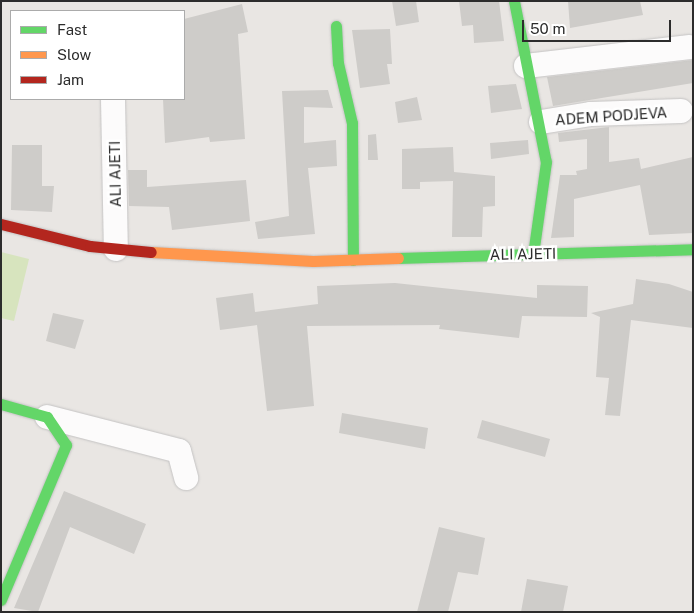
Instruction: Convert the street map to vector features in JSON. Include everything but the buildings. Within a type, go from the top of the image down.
[{"type":"street","name":"ADEM PODJEVA","points":[[514,1],[526,66],[541,122],[546,162],[533,254]]},
{"type":"street","points":[[336,26],[338,63],[352,124],[353,260]]},
{"type":"street","points":[[526,66],[690,47]]},
{"type":"street","name":"ALI AJETI","points":[[113,100],[116,248]]},
{"type":"street","name":"ADEM PODJEVA","points":[[541,122],[591,114],[681,111]]},
{"type":"street","name":"ALI AJETI","points":[[1,224],[116,248],[193,257],[353,260],[693,249]]},
{"type":"street","points":[[1,404],[179,451],[186,478]]},
{"type":"street","points":[[1,600],[66,445],[47,417]]},
{"type":"green space","points":[[1,252],[29,259],[14,321],[1,318]]},
{"type":"traffic: fast","points":[[514,1],[546,162],[533,254]]},
{"type":"traffic: fast","points":[[336,26],[338,63],[352,123],[353,260]]},
{"type":"traffic: fast","points":[[398,258],[693,249]]},
{"type":"traffic: fast","points":[[1,404],[47,417],[66,445],[1,600]]},
{"type":"traffic: slow","points":[[151,252],[313,261],[398,258]]},
{"type":"traffic: jam","points":[[1,224],[90,246],[151,252]]}]
